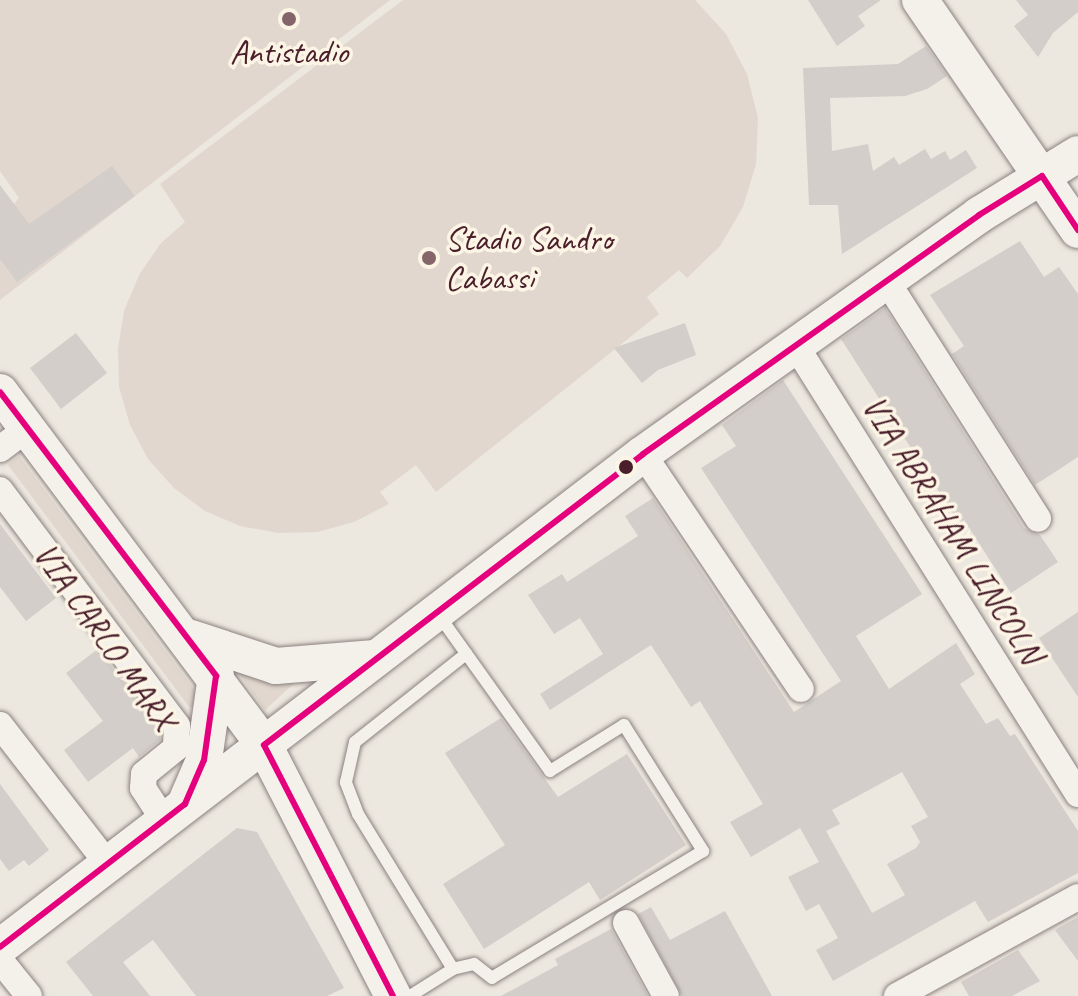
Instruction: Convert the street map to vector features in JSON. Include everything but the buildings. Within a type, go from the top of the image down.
[{"type":"street","points":[[920,0],[1078,230]]},
{"type":"street","points":[[0,947],[643,454],[794,343],[1078,154]]},
{"type":"street","points":[[886,280],[1038,519]]},
{"type":"street","name":"VIA ABRAHAM LINCOLN","points":[[794,343],[1078,794]]},
{"type":"street","name":"VIA CARLO MARX","points":[[0,392],[14,439],[188,637],[264,745],[393,996]]},
{"type":"street","points":[[643,454],[801,689]]},
{"type":"street","name":"VIA CARLO MARX","points":[[0,490],[177,726],[176,748],[144,774],[143,788],[174,812]]},
{"type":"street","points":[[188,637],[276,666],[375,658]]},
{"type":"street","points":[[174,812],[204,760],[216,676]]},
{"type":"street","points":[[0,725],[107,863]]},
{"type":"street","points":[[897,996],[1078,897]]},
{"type":"street","points":[[626,923],[666,996]]},
{"type":"street","points":[[0,960],[29,996]]},
{"type":"lane","points":[[410,996],[453,969],[474,964],[492,978],[703,851],[624,725],[550,771],[436,611]]},
{"type":"lane","points":[[453,969],[358,814],[346,782],[355,742],[466,654]]},
{"type":"shaded area","points":[[0,0],[390,0],[0,300],[0,221],[19,198],[0,171]]},
{"type":"shaded area","name":"Stadio Sandro Cabassi","points":[[403,0],[695,0],[726,34],[747,74],[758,118],[756,164],[743,207],[720,246],[687,278],[679,270],[647,297],[659,314],[436,492],[416,465],[380,492],[389,504],[354,522],[317,532],[278,533],[240,526],[205,511],[174,488],[148,459],[130,425],[119,387],[118,349],[124,311],[139,275],[161,243],[185,222],[160,184]]},
{"type":"shaded area","points":[[19,456],[202,700],[190,708],[8,465]]},
{"type":"shaded area","points":[[237,671],[301,677],[265,710]]},
{"type":"transit line","points":[[393,996],[264,745],[643,454],[979,215],[1042,176],[1078,230]]},
{"type":"transit line","points":[[0,392],[216,676],[204,760],[185,804],[0,947]]},
{"type":"place","name":"Antistadio","points":[[289,19]]},
{"type":"place","name":"Stadio Sandro Cabassi","points":[[429,258]]}]
